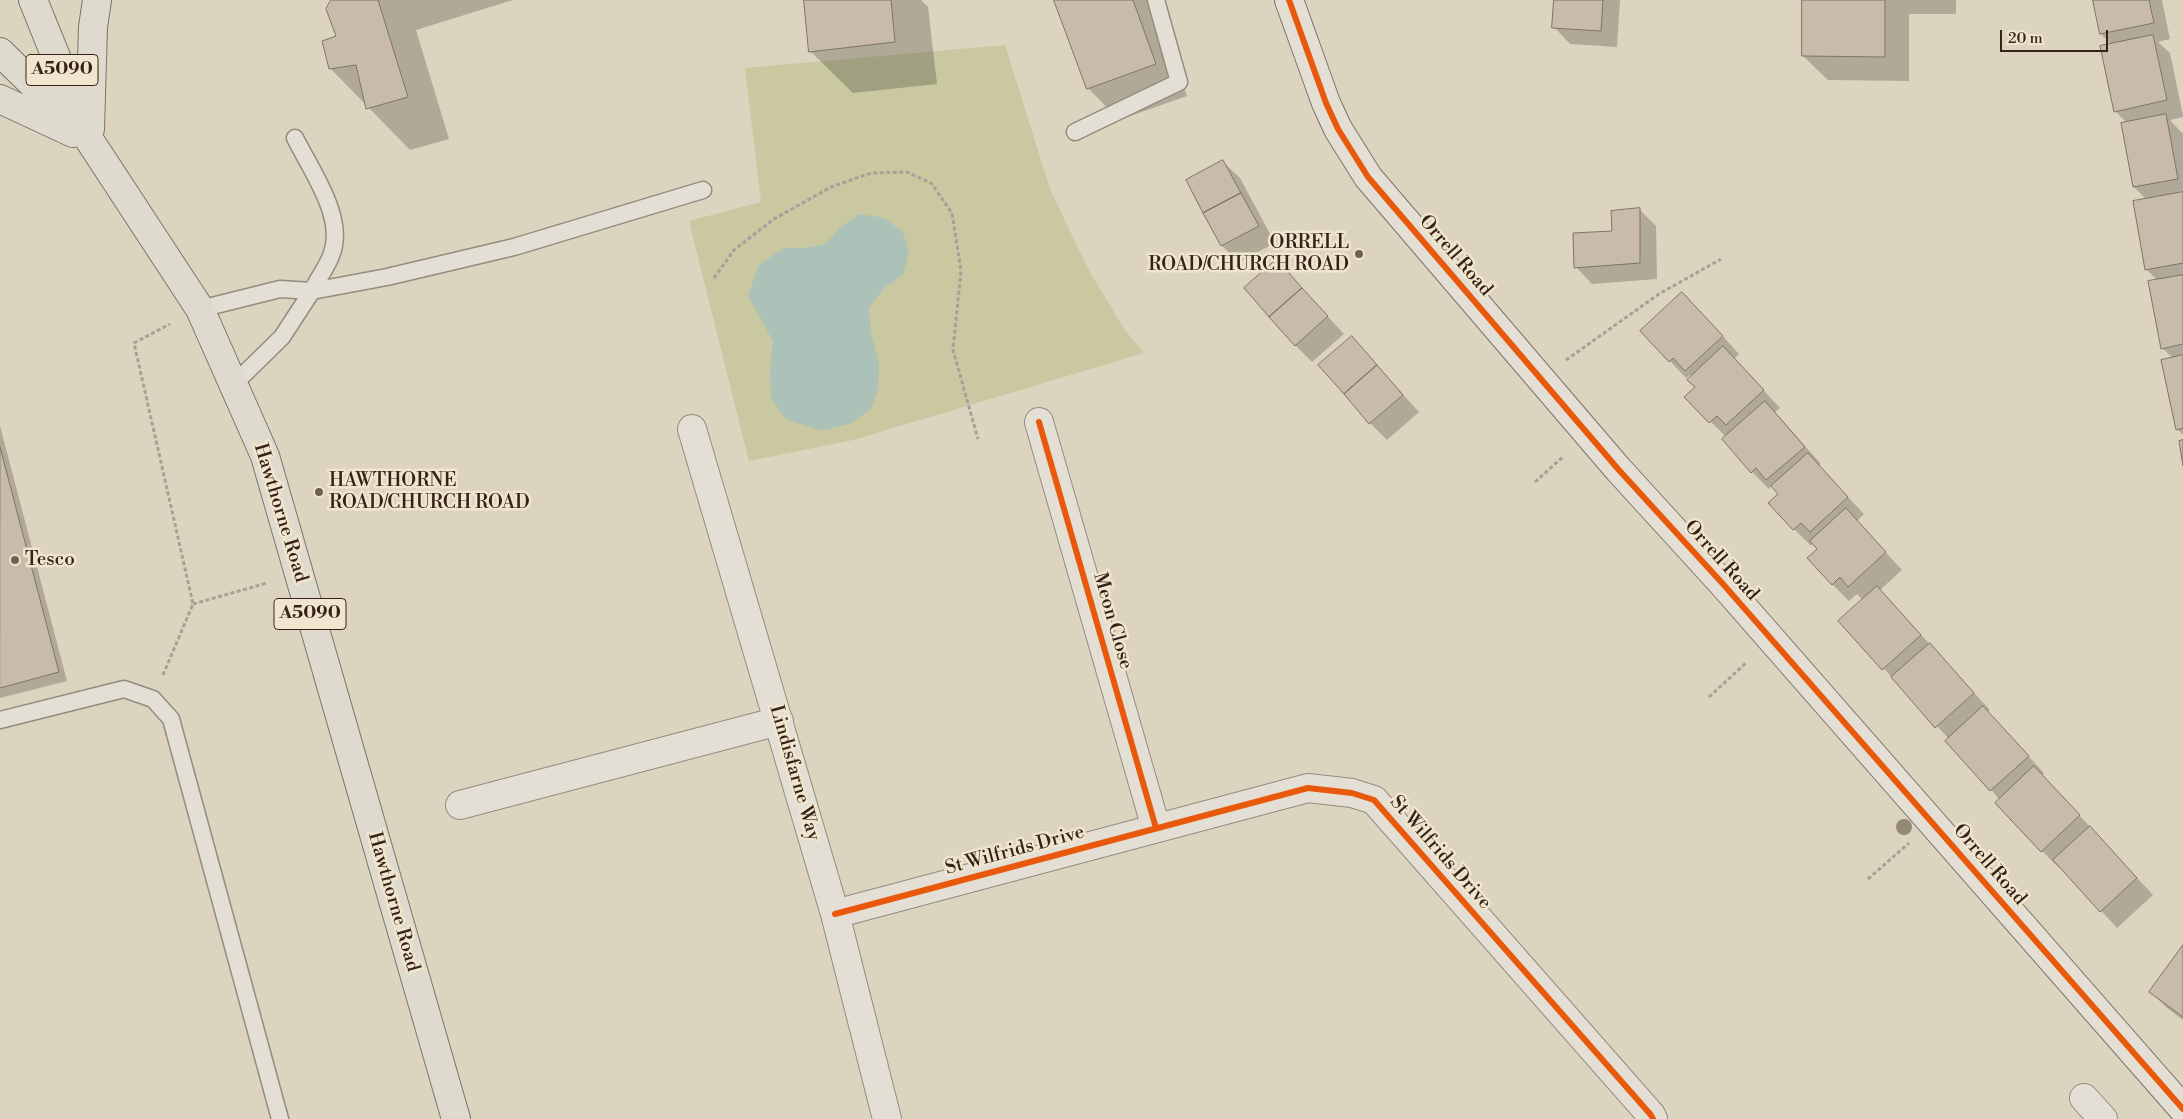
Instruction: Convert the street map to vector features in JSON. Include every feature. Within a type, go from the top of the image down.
[{"type":"main road","name":"Hawthorne Road","points":[[33,0],[90,140],[200,309],[265,456],[456,1119]]},
{"type":"main road","points":[[0,99],[90,140],[93,27],[97,0]]},
{"type":"main road","name":"Hawthorne Road","points":[[0,52],[90,140]]},
{"type":"street","name":"Orrell Road","points":[[1289,0],[1326,103],[1338,129],[1368,177],[1589,434],[2181,1103]]},
{"type":"street","name":"Meon Close","points":[[1039,422],[1156,828]]},
{"type":"street","name":"Lindisfarne Way","points":[[692,429],[835,914],[887,1119]]},
{"type":"street","points":[[460,805],[779,721]]},
{"type":"street","name":"St Wilfrids Drive","points":[[835,914],[1308,788],[1352,793],[1374,800],[1653,1119]]},
{"type":"street","points":[[2084,1098],[2103,1119]]},
{"type":"lane","points":[[1075,132],[1179,82],[1156,0]]},
{"type":"lane","points":[[234,384],[282,337],[312,291],[332,254],[336,234],[332,210],[295,138]]},
{"type":"lane","points":[[200,309],[280,289],[312,291],[387,277],[514,247],[703,190]]},
{"type":"lane","points":[[0,720],[124,689],[154,699],[171,719],[280,1119]]},
{"type":"path","points":[[714,278],[734,250],[774,219],[831,187],[871,173],[907,172],[931,183],[952,213],[961,271],[953,350],[978,439]]},
{"type":"path","points":[[1543,381],[1570,357],[1659,294],[1721,259]]},
{"type":"path","points":[[154,699],[193,604],[134,343],[200,309]]},
{"type":"path","points":[[1535,482],[1589,434]]},
{"type":"path","points":[[193,604],[299,574]]},
{"type":"path","points":[[1709,697],[1771,640]]},
{"type":"path","points":[[1868,879],[1932,823]]},
{"type":"green space","points":[[1005,45],[1050,189],[1088,269],[1125,330],[1144,353],[853,440],[749,461],[689,221],[761,202],[745,68]]},
{"type":"shaded area","points":[[860,214],[884,218],[903,232],[909,254],[903,275],[884,288],[869,308],[871,332],[879,362],[878,389],[871,409],[851,423],[822,431],[786,419],[771,399],[770,372],[773,341],[748,296],[759,265],[784,248],[807,248],[825,244],[842,226]]},
{"type":"building","points":[[331,0],[378,0],[408,97],[366,109],[356,65],[329,69],[322,41],[336,36],[326,9]]},
{"type":"building","points":[[804,0],[891,0],[895,42],[809,52]]},
{"type":"building","points":[[1054,0],[1133,0],[1156,64],[1087,89]]},
{"type":"building","points":[[1554,0],[1603,0],[1601,31],[1552,28]]},
{"type":"building","points":[[1802,0],[1885,0],[1885,57],[1802,56]]},
{"type":"building","points":[[2093,0],[2149,0],[2154,23],[2100,34]]},
{"type":"building","points":[[2153,35],[2167,100],[2114,112],[2100,46]]},
{"type":"building","points":[[2166,114],[2178,179],[2133,187],[2121,123]]},
{"type":"building","points":[[1223,160],[1241,193],[1203,213],[1186,180]]},
{"type":"building","points":[[2183,192],[2183,263],[2145,270],[2133,201]]},
{"type":"building","points":[[1241,193],[1259,226],[1221,246],[1203,213]]},
{"type":"building","points":[[1640,208],[1640,263],[1574,268],[1573,233],[1612,231],[1611,211]]},
{"type":"building","points":[[1277,259],[1302,288],[1269,317],[1244,288]]},
{"type":"building","points":[[2183,275],[2183,344],[2161,349],[2148,281]]},
{"type":"building","points":[[1302,288],[1328,316],[1295,346],[1269,317]]},
{"type":"building","points":[[1682,292],[1723,336],[1685,371],[1673,358],[1669,362],[1640,331]]},
{"type":"building","points":[[1352,336],[1377,365],[1344,394],[1318,365]]},
{"type":"building","points":[[1723,346],[1764,390],[1726,425],[1717,416],[1709,423],[1684,397],[1695,387],[1687,380]]},
{"type":"building","points":[[2183,355],[2183,428],[2176,430],[2161,360]]},
{"type":"building","points":[[1377,365],[1403,395],[1369,424],[1344,394]]},
{"type":"building","points":[[1765,401],[1805,447],[1766,480],[1756,468],[1751,473],[1722,439]]},
{"type":"building","points":[[2183,440],[2183,466],[2179,441]]},
{"type":"building","name":"Tesco","points":[[0,447],[59,672],[0,688]]},
{"type":"building","points":[[1808,453],[1848,497],[1810,532],[1801,523],[1793,530],[1768,503],[1778,494],[1771,486]]},
{"type":"building","points":[[1846,508],[1886,552],[1848,587],[1840,577],[1832,585],[1807,558],[1817,549],[1810,541]]},
{"type":"building","points":[[1877,586],[1921,635],[1882,670],[1838,621]]},
{"type":"building","points":[[1930,643],[1974,693],[1935,728],[1891,677]]},
{"type":"building","points":[[1983,706],[2029,756],[1990,791],[1945,741]]},
{"type":"building","points":[[2034,766],[2080,815],[2041,852],[1995,803]]},
{"type":"building","points":[[2090,826],[2137,878],[2100,912],[2053,860]]},
{"type":"building","points":[[2183,945],[2183,1017],[2149,992]]},
{"type":"cycle path","points":[[1289,0],[1326,103],[1338,129],[1368,177],[1618,469],[1723,584],[2183,1109]]},
{"type":"cycle path","points":[[1039,422],[1156,828]]},
{"type":"cycle path","points":[[835,914],[1308,788],[1352,793],[1374,800],[1653,1119]]},
{"type":"place","name":"ORRELL ROAD/CHURCH ROAD","points":[[1359,254]]},
{"type":"place","name":"HAWTHORNE ROAD/CHURCH ROAD","points":[[319,492]]},
{"type":"place","name":"Tesco","points":[[15,560]]}]
